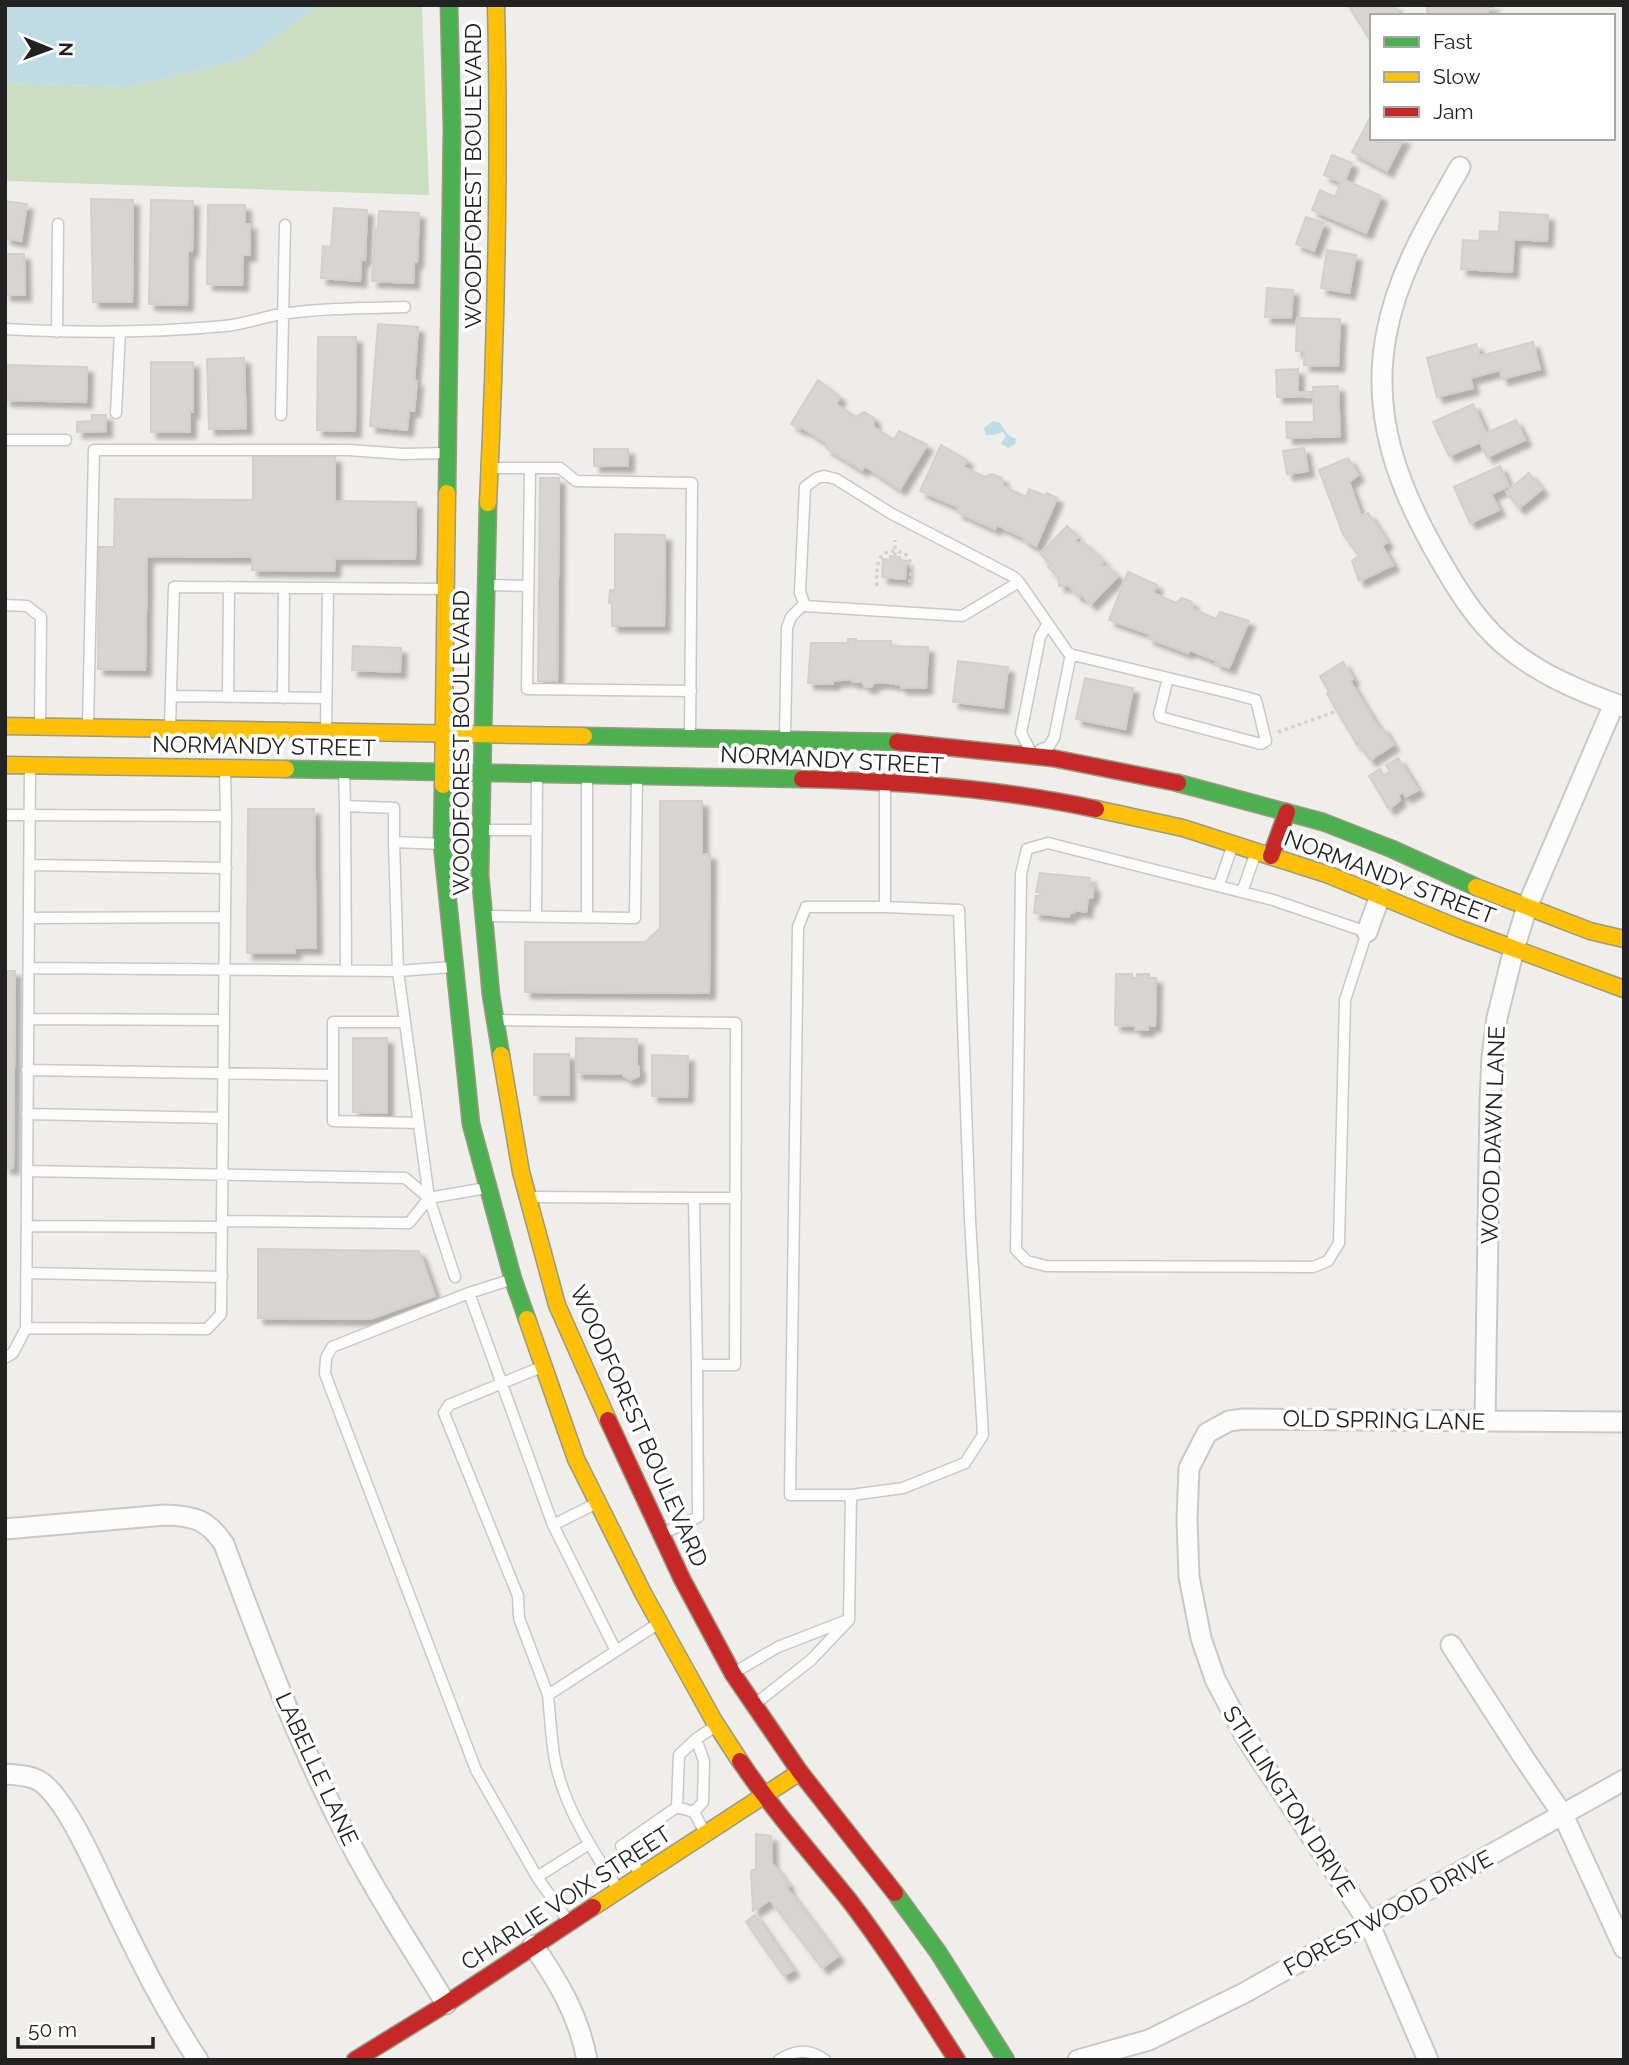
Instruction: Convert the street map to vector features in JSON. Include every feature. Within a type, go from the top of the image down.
[{"type":"main road","name":"WOODFOREST BOULEVARD","points":[[449,5],[452,128],[449,300],[456,464],[446,589],[442,844],[471,1124],[504,1180],[527,1197],[557,1305],[627,1489],[660,1534],[733,1674],[753,1706],[800,1772],[938,1952],[1006,2060]]},
{"type":"main road","name":"WOODFOREST BOULEVARD","points":[[496,5],[499,128],[497,303],[485,585],[480,875],[496,1020],[504,1180],[513,1279],[576,1459],[659,1623],[717,1725],[764,1796],[849,1901],[901,1973],[957,2060]]},
{"type":"main road","points":[[456,464],[490,468]]},
{"type":"main road","name":"NORMANDY STREET","points":[[5,726],[33,742],[164,744],[326,731],[690,737],[885,781],[1030,776],[1186,785],[1323,822],[1527,907],[1590,931],[1624,939]]},
{"type":"main road","name":"NORMANDY STREET","points":[[5,765],[33,742],[88,728],[164,744],[225,768],[344,770],[637,774],[785,758],[885,741],[1030,776],[1045,798],[1183,828],[1329,875],[1514,949],[1624,989]]},
{"type":"main road","points":[[1263,854],[1287,812]]},
{"type":"main road","points":[[597,1502],[627,1489]]},
{"type":"main road","name":"CHARLIE VOIX STREET","points":[[355,2060],[446,2004],[800,1772]]},
{"type":"street","points":[[1460,167],[1408,262],[1392,308],[1385,339],[1383,397],[1388,439],[1399,479],[1415,517],[1446,570],[1467,604],[1491,633],[1533,665],[1576,688],[1619,705]]},
{"type":"street","name":"WOOD DAWN LANE","points":[[1485,1421],[1492,1057],[1497,1018],[1527,907],[1619,705]]},
{"type":"street","points":[[1367,932],[1380,896]]},
{"type":"street","name":"OLD SPRING LANE","points":[[1188,1489],[1189,1468],[1207,1433],[1229,1421],[1262,1418],[1624,1422]]},
{"type":"street","name":"STILLINGTON DRIVE","points":[[1188,1489],[1189,1577],[1201,1638],[1215,1679],[1246,1738],[1369,1923],[1427,2060]]},
{"type":"street","name":"LABELLE LANE","points":[[5,1529],[165,1515],[201,1520],[215,1530],[224,1544],[264,1651],[318,1777],[353,1849],[446,2004]]},
{"type":"street","points":[[1451,1645],[1563,1815],[1624,1948]]},
{"type":"street","points":[[5,1774],[25,1775],[42,1782],[69,1815],[142,1965],[198,2060]]},
{"type":"street","name":"FORESTWOOD DRIVE","points":[[1078,2060],[1149,2040],[1244,1993],[1624,1780]]},
{"type":"street","points":[[533,1945],[554,1974],[570,2004],[583,2036],[587,2060]]},
{"type":"street","name":"FORESTWOOD DRIVE","points":[[1127,2060],[1149,2040]]},
{"type":"lane","points":[[57,332],[58,224]]},
{"type":"lane","points":[[281,415],[285,225]]},
{"type":"lane","points":[[5,330],[120,332],[229,326],[282,314],[326,309],[405,307]]},
{"type":"lane","points":[[116,413],[120,332]]},
{"type":"lane","points":[[5,439],[66,440]]},
{"type":"lane","points":[[88,728],[94,450],[349,450],[403,454],[456,464]]},
{"type":"lane","points":[[490,468],[560,468],[576,481],[692,483],[690,737]]},
{"type":"lane","points":[[530,469],[527,689],[691,691]]},
{"type":"lane","points":[[804,604],[800,592],[803,497],[809,483],[821,476],[836,480],[892,514],[1005,572],[1019,582],[1063,648],[1071,654],[1168,678],[1256,700],[1266,741],[1262,744],[1160,718],[1168,678]]},
{"type":"lane","points":[[804,604],[817,608],[962,616],[1019,582]]},
{"type":"lane","points":[[485,585],[528,586]]},
{"type":"lane","points":[[164,744],[171,695],[174,587],[446,589]]},
{"type":"lane","points":[[228,696],[229,587]]},
{"type":"lane","points":[[283,698],[284,588]]},
{"type":"lane","points":[[326,731],[328,588]]},
{"type":"lane","points":[[785,758],[787,628],[791,617],[804,604]]},
{"type":"lane","points":[[5,606],[27,606],[41,617],[30,815],[26,1328],[13,1353],[5,1358]]},
{"type":"lane","points":[[1030,776],[1021,733],[1040,638],[1048,625]]},
{"type":"lane","points":[[1030,776],[1054,738],[1071,654]]},
{"type":"lane","points":[[171,695],[326,698]]},
{"type":"lane","points":[[26,1328],[206,1329],[221,1314],[225,768]]},
{"type":"lane","points":[[344,770],[346,971]]},
{"type":"lane","points":[[536,917],[537,772]]},
{"type":"lane","points":[[587,773],[587,917]]},
{"type":"lane","points":[[484,916],[635,918],[637,774]]},
{"type":"lane","points":[[884,907],[885,781]]},
{"type":"lane","points":[[345,806],[394,808],[398,971],[404,1022],[429,1198],[455,1277]]},
{"type":"lane","points":[[5,815],[226,816]]},
{"type":"lane","points":[[480,830],[536,830]]},
{"type":"lane","points":[[394,842],[442,844]]},
{"type":"lane","points":[[1048,843],[1219,885],[1367,932],[1345,1000],[1339,1243],[1328,1261],[1313,1267],[1046,1266],[1027,1261],[1016,1250],[1020,874],[1027,849],[1048,843]]},
{"type":"lane","points":[[1219,885],[1233,844]]},
{"type":"lane","points":[[1242,891],[1263,854]]},
{"type":"lane","points":[[30,865],[226,868]]},
{"type":"lane","points":[[806,907],[959,911],[970,1220],[983,1435],[965,1462],[903,1488],[851,1494],[790,1495],[798,927],[806,907]]},
{"type":"lane","points":[[29,918],[225,917]]},
{"type":"lane","points":[[29,968],[398,971],[453,967]]},
{"type":"lane","points":[[28,1019],[224,1020]]},
{"type":"lane","points":[[496,1020],[736,1023],[736,1364],[697,1365]]},
{"type":"lane","points":[[404,1022],[333,1022],[332,1121],[418,1123]]},
{"type":"lane","points":[[27,1070],[333,1075]]},
{"type":"lane","points":[[27,1114],[223,1118]]},
{"type":"lane","points":[[27,1171],[405,1178],[429,1198]]},
{"type":"lane","points":[[27,1226],[409,1223],[429,1198],[504,1180]]},
{"type":"lane","points":[[527,1197],[736,1198]]},
{"type":"lane","points":[[660,1534],[698,1517],[694,1198]]},
{"type":"lane","points":[[27,1273],[222,1277]]},
{"type":"lane","points":[[513,1279],[469,1293],[332,1347],[326,1358],[324,1374],[476,1770],[537,1877],[569,1923]]},
{"type":"lane","points":[[469,1293],[553,1525],[616,1651]]},
{"type":"lane","points":[[544,1366],[449,1405],[444,1413],[518,1596],[519,1618],[548,1695],[554,1757],[564,1792],[589,1844],[618,1890]]},
{"type":"lane","points":[[753,1706],[811,1660],[849,1620],[851,1494]]},
{"type":"lane","points":[[553,1525],[597,1502]]},
{"type":"lane","points":[[733,1674],[778,1647],[849,1620]]},
{"type":"lane","points":[[548,1695],[659,1623]]},
{"type":"lane","points":[[677,1807],[679,1755],[717,1725]]},
{"type":"lane","points":[[694,1812],[703,1802],[704,1761],[696,1739]]},
{"type":"lane","points":[[677,1807],[694,1812],[705,1834]]},
{"type":"lane","points":[[642,1876],[621,1846],[677,1807]]},
{"type":"lane","points":[[537,1877],[589,1844]]},
{"type":"lane","points":[[779,2060],[800,2050],[818,2054],[825,2060]]},
{"type":"path","points":[[895,540],[895,554]]},
{"type":"path","points":[[877,586],[878,560],[885,552],[905,553],[911,561],[909,587]]},
{"type":"path","points":[[1272,733],[1337,711]]},
{"type":"green space","points":[[318,5],[422,5],[429,195],[5,181],[5,83],[129,87],[247,58]]},
{"type":"water","points":[[5,5],[318,5],[247,58],[129,87],[5,83]]},
{"type":"water","points":[[993,421],[1000,423],[1008,435],[1016,439],[1015,444],[1009,448],[1002,445],[1001,442],[1006,437],[1003,432],[986,435],[984,428]]},
{"type":"building","points":[[1348,5],[1394,5],[1399,14],[1370,14],[1370,40]]},
{"type":"building","points":[[1427,5],[1493,5],[1488,7],[1488,14],[1427,14]]},
{"type":"building","points":[[1370,118],[1370,140],[1403,140],[1387,171],[1352,152]]},
{"type":"building","points":[[1332,155],[1352,163],[1345,180],[1381,196],[1366,233],[1312,210],[1320,190],[1335,197],[1341,182],[1324,175]]},
{"type":"building","points":[[91,199],[133,200],[132,302],[93,302]]},
{"type":"building","points":[[151,200],[193,201],[192,251],[188,251],[187,305],[149,304]]},
{"type":"building","points":[[5,201],[27,204],[21,241],[5,238]]},
{"type":"building","points":[[208,205],[245,205],[245,224],[250,224],[250,255],[243,255],[242,285],[207,284]]},
{"type":"building","points":[[334,208],[367,210],[365,260],[361,259],[360,281],[321,278],[323,246],[331,247]]},
{"type":"building","points":[[379,211],[419,213],[417,262],[414,262],[413,283],[372,281],[375,229],[378,229]]},
{"type":"building","points":[[1500,212],[1548,215],[1547,241],[1514,239],[1512,272],[1461,269],[1463,240],[1479,241],[1480,231],[1499,232]]},
{"type":"building","points":[[1306,217],[1324,223],[1314,251],[1296,244]]},
{"type":"building","points":[[1327,250],[1356,255],[1349,293],[1321,288]]},
{"type":"building","points":[[5,254],[24,254],[25,295],[5,295]]},
{"type":"building","points":[[1267,288],[1293,290],[1291,318],[1265,317]]},
{"type":"building","points":[[1297,318],[1340,319],[1338,366],[1304,365],[1305,351],[1296,351]]},
{"type":"building","points":[[378,324],[418,327],[414,411],[409,410],[407,430],[370,426]]},
{"type":"building","points":[[318,337],[356,337],[355,431],[317,430]]},
{"type":"building","points":[[1533,342],[1540,369],[1502,379],[1500,370],[1470,378],[1473,388],[1437,397],[1427,358],[1476,344],[1480,356]]},
{"type":"building","points":[[244,358],[246,428],[209,429],[207,359]]},
{"type":"building","points":[[151,362],[193,362],[193,412],[190,412],[190,432],[151,432]]},
{"type":"building","points":[[5,365],[87,367],[86,402],[5,400]]},
{"type":"building","points":[[1298,369],[1298,392],[1312,392],[1312,396],[1277,397],[1276,370]]},
{"type":"building","points":[[818,380],[840,397],[836,404],[856,417],[864,412],[874,418],[874,427],[894,440],[899,431],[927,445],[900,489],[865,466],[862,470],[826,448],[828,444],[801,427],[800,429],[791,424]]},
{"type":"building","points":[[1338,386],[1340,436],[1287,438],[1286,422],[1314,422],[1313,387]]},
{"type":"building","points":[[1473,404],[1486,433],[1516,420],[1525,440],[1487,457],[1480,442],[1449,456],[1433,422]]},
{"type":"building","points":[[92,415],[106,415],[106,431],[77,432],[77,422],[92,421]]},
{"type":"building","points":[[941,445],[967,460],[963,467],[985,477],[992,474],[1002,478],[1003,486],[1026,497],[1029,489],[1057,498],[1036,546],[997,525],[995,529],[957,512],[959,507],[920,491]]},
{"type":"building","points":[[1304,448],[1308,471],[1287,474],[1283,451]]},
{"type":"building","points":[[594,449],[628,449],[628,466],[594,466]]},
{"type":"building","points":[[253,456],[335,457],[335,501],[416,502],[415,559],[335,558],[334,571],[252,570],[252,557],[147,556],[145,670],[98,669],[99,547],[114,547],[115,499],[253,500]]},
{"type":"building","points":[[1348,458],[1358,475],[1349,482],[1361,516],[1368,513],[1387,542],[1382,546],[1393,565],[1359,581],[1352,561],[1359,556],[1343,534],[1319,470]]},
{"type":"building","points":[[1500,466],[1509,486],[1491,494],[1499,510],[1470,523],[1454,487]]},
{"type":"building","points":[[1529,473],[1542,489],[1519,508],[1506,492]]},
{"type":"building","points":[[540,478],[559,478],[557,681],[538,681]]},
{"type":"building","points":[[1067,526],[1078,537],[1075,541],[1079,544],[1082,541],[1104,561],[1101,565],[1104,568],[1107,565],[1118,576],[1091,604],[1081,594],[1079,597],[1068,585],[1059,586],[1059,578],[1048,567],[1051,564],[1040,554]]},
{"type":"building","points":[[615,534],[665,535],[664,626],[612,626],[612,603],[609,603],[610,590],[615,590]]},
{"type":"building","points":[[890,556],[906,561],[905,579],[882,577],[883,559],[890,560]]},
{"type":"building","points":[[1128,572],[1157,585],[1153,593],[1176,603],[1182,598],[1192,602],[1193,609],[1216,619],[1220,612],[1249,621],[1229,668],[1190,650],[1188,653],[1148,638],[1150,634],[1109,620]]},
{"type":"building","points":[[848,639],[891,641],[891,646],[928,647],[926,688],[901,688],[901,685],[883,682],[865,687],[862,682],[852,682],[852,679],[833,681],[833,684],[808,683],[811,643],[848,643]]},
{"type":"building","points":[[353,646],[401,648],[400,672],[352,670]]},
{"type":"building","points":[[958,661],[1008,667],[1003,708],[953,702]]},
{"type":"building","points":[[1343,662],[1353,679],[1350,681],[1379,729],[1382,727],[1393,745],[1370,760],[1359,743],[1357,745],[1327,694],[1329,692],[1320,676]]},
{"type":"building","points":[[1085,678],[1133,688],[1125,729],[1076,719]]},
{"type":"building","points":[[1398,758],[1418,790],[1406,797],[1403,792],[1398,795],[1400,800],[1389,809],[1369,776],[1380,769],[1384,776],[1390,772],[1386,765]]},
{"type":"building","points":[[660,801],[702,801],[702,854],[710,854],[709,993],[525,992],[525,942],[645,942],[660,928]]},
{"type":"building","points":[[248,809],[314,809],[316,948],[295,948],[295,953],[247,953]]},
{"type":"building","points":[[1040,873],[1090,878],[1089,885],[1094,886],[1092,898],[1088,898],[1086,912],[1075,910],[1069,917],[1034,913],[1036,896],[1040,896],[1040,892],[1036,892]]},
{"type":"building","points":[[5,971],[15,971],[13,1168],[5,1168]]},
{"type":"building","points":[[1116,974],[1132,974],[1132,978],[1137,978],[1137,974],[1149,974],[1149,978],[1156,978],[1155,1026],[1148,1026],[1148,1030],[1135,1030],[1135,1026],[1115,1025]]},
{"type":"building","points":[[353,1038],[387,1038],[387,1113],[353,1112]]},
{"type":"building","points":[[576,1038],[637,1039],[639,1076],[631,1080],[623,1074],[576,1073]]},
{"type":"building","points":[[534,1054],[569,1054],[569,1095],[534,1095]]},
{"type":"building","points":[[652,1055],[688,1056],[687,1097],[652,1096]]},
{"type":"building","points":[[258,1249],[419,1251],[435,1296],[370,1319],[258,1318]]},
{"type":"building","points":[[756,1834],[771,1836],[772,1863],[789,1886],[786,1887],[838,1956],[822,1968],[770,1900],[753,1911],[751,1871],[756,1869]]},
{"type":"building","points":[[755,1915],[793,1970],[784,1976],[746,1922]]},
{"type":"traffic: fast","points":[[447,493],[452,128],[449,5]]},
{"type":"traffic: fast","points":[[488,503],[480,875],[491,995],[501,1055]]},
{"type":"traffic: fast","points":[[584,736],[897,742]]},
{"type":"traffic: fast","points":[[286,769],[802,779]]},
{"type":"traffic: fast","points":[[1178,783],[1323,822],[1392,849],[1476,887]]},
{"type":"traffic: fast","points":[[443,785],[442,844],[471,1124],[513,1279],[527,1319]]},
{"type":"traffic: fast","points":[[895,1893],[938,1952],[1006,2060]]},
{"type":"traffic: slow","points":[[488,503],[498,130],[496,5]]},
{"type":"traffic: slow","points":[[443,785],[447,493]]},
{"type":"traffic: slow","points":[[5,726],[584,736]]},
{"type":"traffic: slow","points":[[5,765],[286,769]]},
{"type":"traffic: slow","points":[[1096,809],[1183,828],[1329,875],[1458,928],[1624,989]]},
{"type":"traffic: slow","points":[[1476,887],[1590,931],[1624,939]]},
{"type":"traffic: slow","points":[[501,1055],[521,1172],[557,1305],[608,1420]]},
{"type":"traffic: slow","points":[[527,1319],[576,1459],[643,1593],[714,1721],[740,1761]]},
{"type":"traffic: slow","points":[[593,1907],[800,1772]]},
{"type":"traffic: jam","points":[[897,742],[1052,758],[1178,783]]},
{"type":"traffic: jam","points":[[802,779],[949,787],[1096,809]]},
{"type":"traffic: jam","points":[[1271,856],[1287,812]]},
{"type":"traffic: jam","points":[[608,1420],[682,1579],[733,1674],[800,1772],[895,1893]]},
{"type":"traffic: jam","points":[[740,1761],[863,1919],[957,2060]]},
{"type":"traffic: jam","points":[[355,2060],[446,2004],[593,1907]]}]
